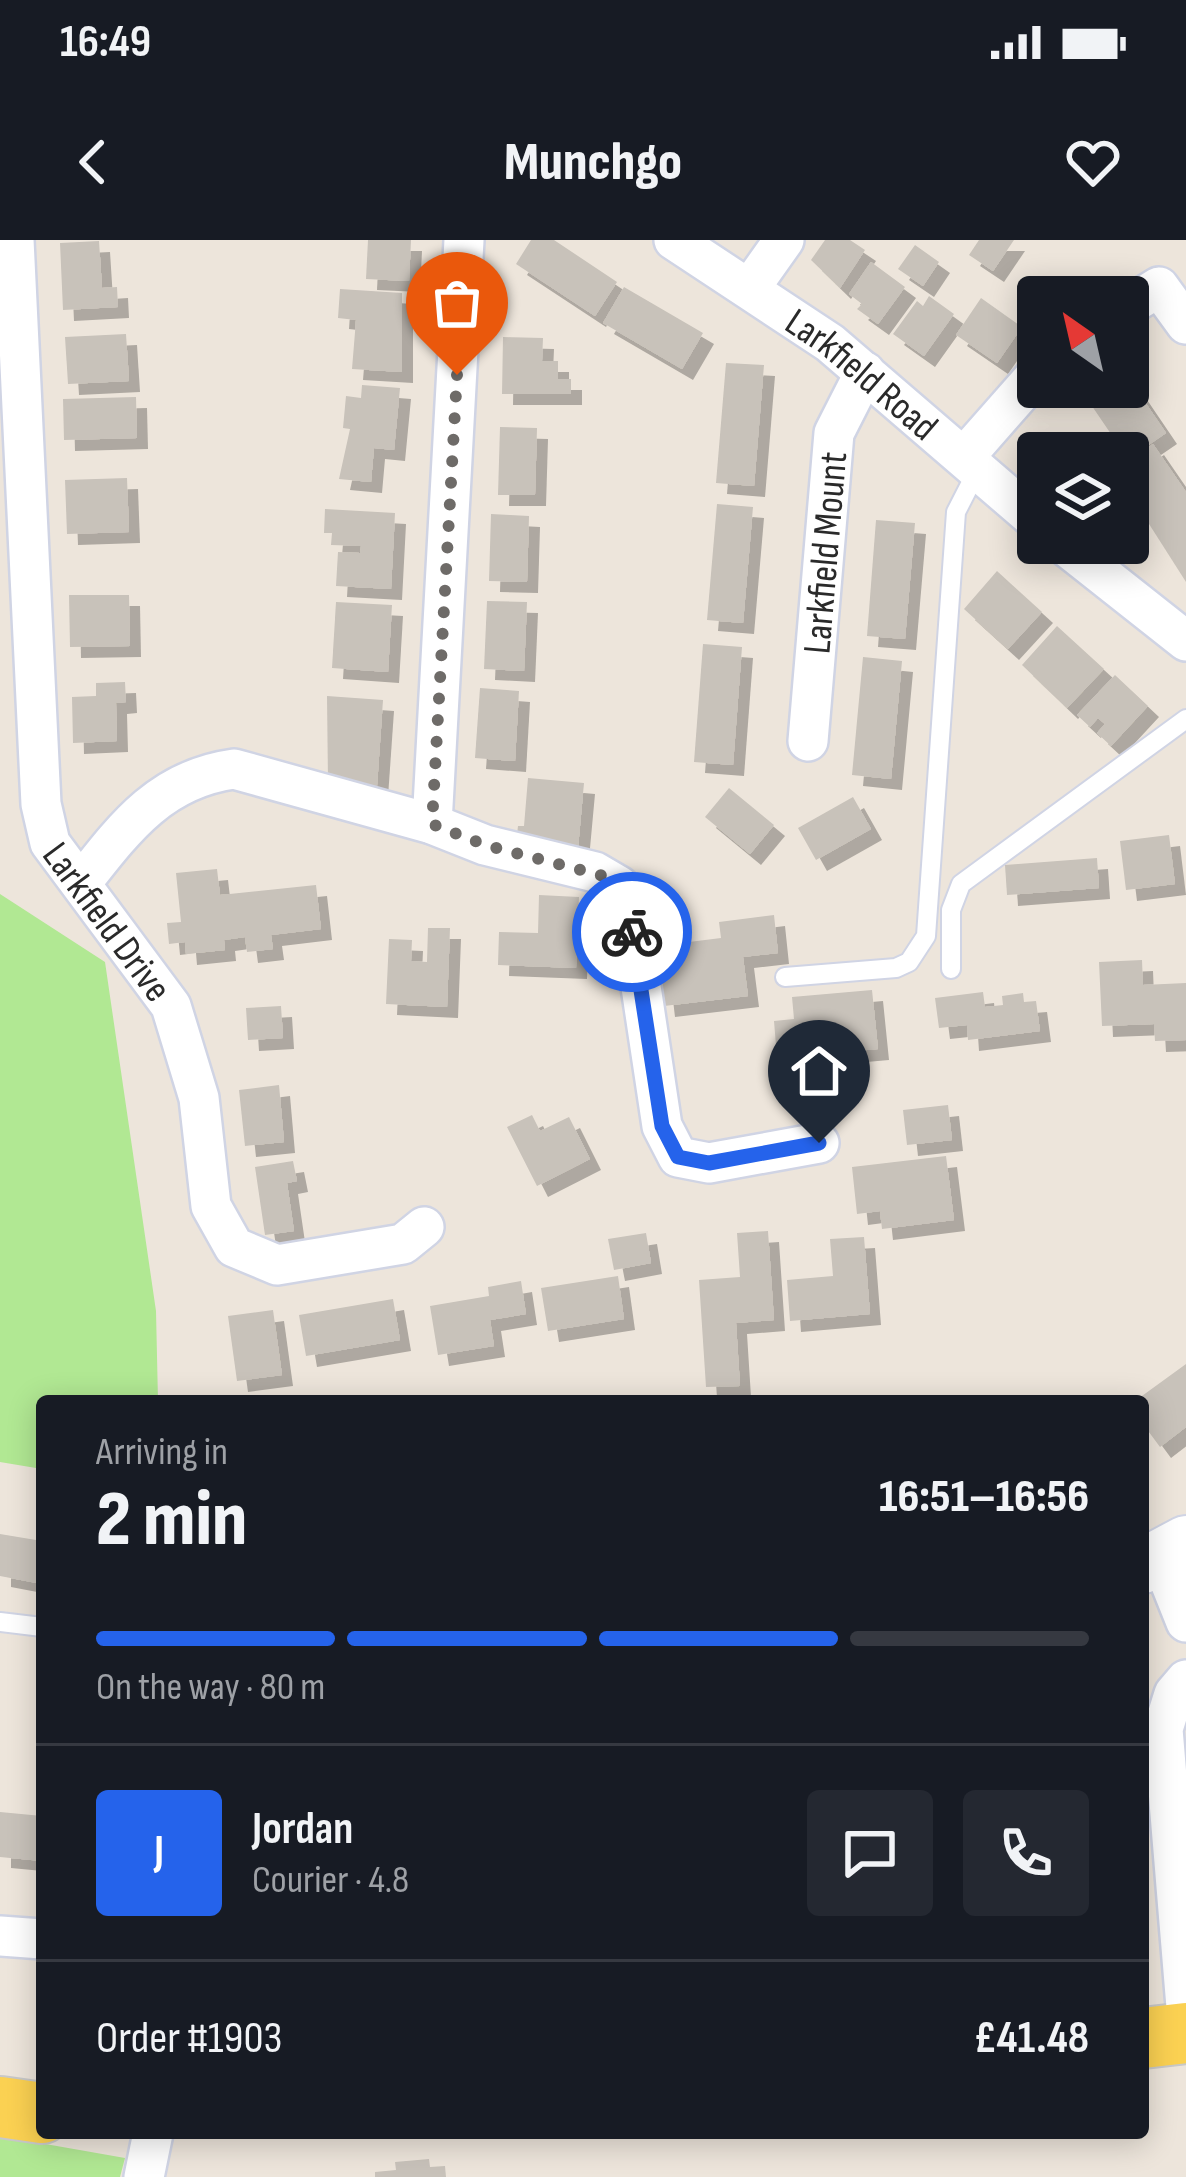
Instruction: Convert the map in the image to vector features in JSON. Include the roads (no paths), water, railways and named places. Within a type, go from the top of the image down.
[{"type":"main road","points":[[1149,2037],[1186,2033]]},
{"type":"main road","points":[[0,2107],[36,2112]]},
{"type":"street","name":"Larkfield Drive","points":[[14,240],[10,393],[41,804],[50,844],[171,1006],[199,1098],[212,1206],[234,1247],[278,1264],[403,1244],[424,1227]]},
{"type":"street","points":[[432,824],[464,240]]},
{"type":"street","name":"Larkfield Road","points":[[674,240],[865,372],[1017,503]]},
{"type":"street","points":[[750,289],[784,240]]},
{"type":"street","points":[[1149,292],[1159,286],[1186,324]]},
{"type":"street","name":"Larkfield Mount","points":[[808,741],[834,433],[865,372]]},
{"type":"street","points":[[972,463],[1017,402]]},
{"type":"street","points":[[1089,564],[1186,641]]},
{"type":"street","points":[[82,882],[128,824],[163,792],[200,774],[234,769],[432,824],[485,845],[595,872],[619,886],[630,914],[662,1126],[678,1157],[709,1163],[819,1143]]},
{"type":"street","points":[[1163,1555],[1186,1622]]},
{"type":"street","points":[[1186,1680],[1174,1694],[1162,1729],[1186,2007]]},
{"type":"street","points":[[0,1936],[36,1939]]},
{"type":"street","points":[[145,2177],[152,2139]]},
{"type":"lane","points":[[785,977],[896,968],[909,962],[926,937],[956,512],[972,463]]},
{"type":"lane","points":[[951,969],[951,910],[961,884],[1186,719]]},
{"type":"lane","points":[[0,1622],[36,1626]]}]
